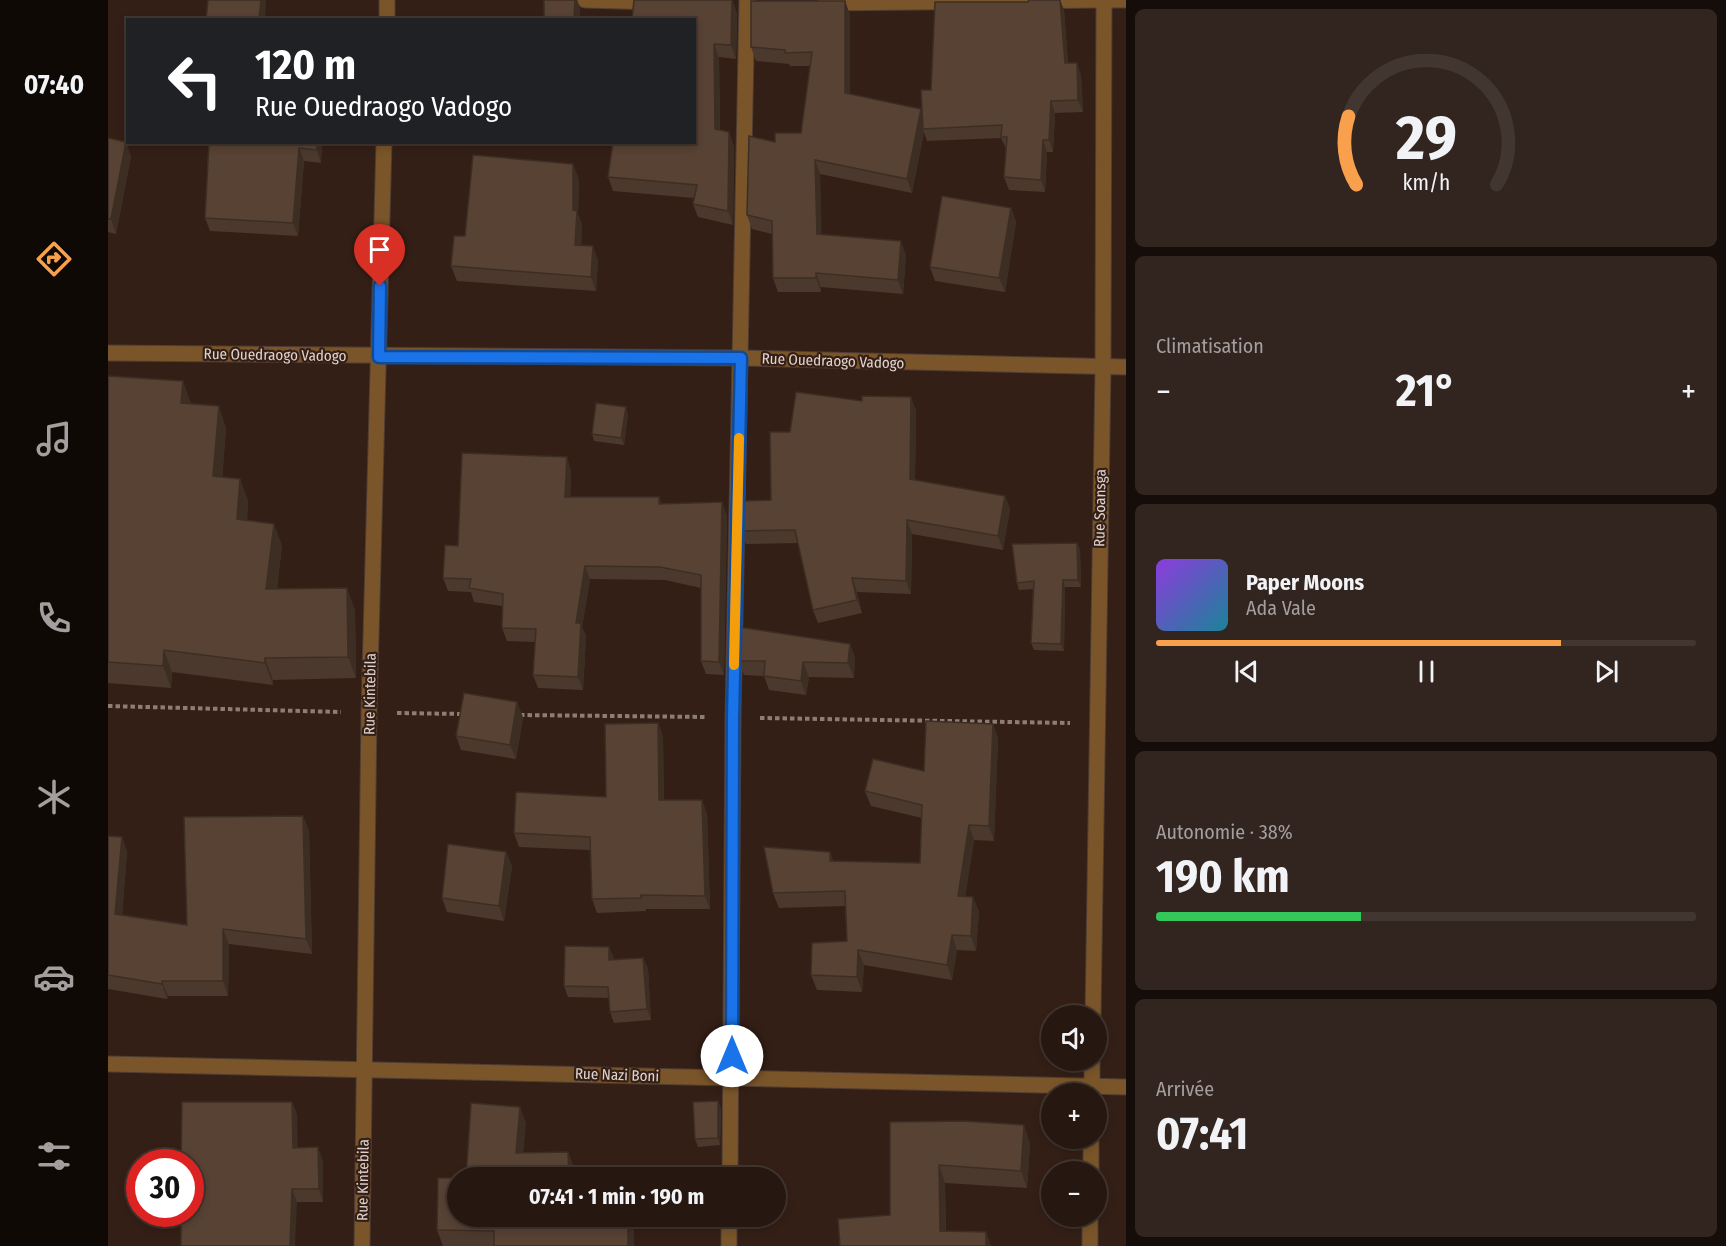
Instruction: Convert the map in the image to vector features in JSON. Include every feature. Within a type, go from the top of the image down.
[{"type":"street","points":[[387,0],[387,18]]},
{"type":"street","points":[[585,0],[666,2]]},
{"type":"street","name":"Rue Soansga","points":[[1093,1005],[1103,368],[1103,0]]},
{"type":"street","points":[[806,4],[1126,0]]},
{"type":"street","points":[[730,1167],[733,718],[747,3]]},
{"type":"street","name":"Rue Kintebila","points":[[362,1246],[369,713],[384,144]]},
{"type":"street","name":"Rue Ouedraogo Vadogo","points":[[108,353],[379,357],[741,358],[1126,368]]},
{"type":"street","name":"Rue Nazi Boni","points":[[108,1064],[366,1068],[1041,1088]]},
{"type":"street","name":"Rue Nazi Boni","points":[[1107,1089],[1126,1088]]},
{"type":"street","points":[[729,1227],[729,1246]]},
{"type":"street","points":[[1090,1227],[1090,1246]]},
{"type":"path","points":[[108,706],[475,714]]},
{"type":"path","points":[[510,715],[1096,723]]},
{"type":"building","points":[[208,0],[261,0],[259,18],[206,18]]},
{"type":"building","points":[[544,0],[575,0],[574,18],[544,18]]},
{"type":"building","points":[[634,0],[732,0],[731,45],[714,44],[715,129],[729,132],[728,211],[693,204],[697,185],[608,177],[613,144],[696,144],[696,18],[632,18]]},
{"type":"building","points":[[1029,0],[1060,0],[1065,63],[1077,63],[1078,100],[1051,101],[1049,140],[1043,140],[1041,180],[1004,177],[1007,137],[1001,137],[1002,125],[923,129],[921,90],[931,90],[935,2],[1028,2]]},
{"type":"building","points":[[751,1],[845,1],[845,93],[921,109],[907,179],[815,160],[817,234],[901,241],[898,280],[816,273],[816,278],[773,278],[772,221],[747,215],[749,136],[775,142],[775,133],[801,133],[812,52],[785,53],[785,50],[751,47]]},
{"type":"building","points":[[126,57],[126,105],[125,105]]},
{"type":"building","points":[[108,138],[126,142],[111,219],[108,219]]},
{"type":"building","points":[[209,144],[317,144],[317,150],[299,148],[293,223],[205,218]]},
{"type":"building","points":[[473,155],[573,164],[573,210],[577,211],[575,245],[593,246],[591,277],[451,266],[454,236],[465,236]]},
{"type":"building","points":[[942,196],[1011,208],[999,278],[930,267]]},
{"type":"building","points":[[108,376],[183,381],[181,403],[219,406],[213,476],[240,479],[237,519],[274,524],[266,589],[347,588],[348,657],[265,658],[265,663],[164,650],[163,666],[108,662]]},
{"type":"building","points":[[796,392],[862,401],[862,396],[911,397],[910,479],[1005,496],[998,536],[907,520],[906,581],[852,578],[857,600],[813,610],[795,530],[741,531],[742,501],[771,500],[770,432],[790,432]]},
{"type":"building","points":[[596,403],[626,407],[621,438],[592,434]]},
{"type":"building","points":[[462,453],[567,457],[565,497],[659,497],[659,504],[722,502],[719,662],[701,661],[701,575],[660,567],[585,566],[576,623],[581,623],[578,677],[533,675],[536,629],[502,628],[503,594],[469,588],[471,579],[443,578],[445,545],[458,546]]},
{"type":"building","points":[[1077,543],[1078,580],[1063,580],[1061,644],[1031,643],[1034,581],[1017,583],[1012,544]]},
{"type":"building","points":[[739,627],[850,644],[848,663],[803,662],[801,681],[764,676],[765,661],[738,661]]},
{"type":"building","points":[[464,693],[517,702],[510,745],[456,736]]},
{"type":"building","points":[[926,721],[993,724],[989,826],[969,825],[958,896],[973,897],[971,936],[952,935],[947,965],[858,950],[857,977],[811,975],[812,943],[847,941],[845,891],[773,893],[764,847],[830,852],[830,861],[920,863],[922,805],[865,791],[873,759],[924,771]]},
{"type":"building","points":[[658,723],[659,800],[702,800],[705,896],[641,895],[641,898],[592,899],[590,837],[514,833],[516,792],[606,797],[605,724]]},
{"type":"building","points":[[303,816],[306,939],[223,929],[223,981],[162,981],[162,984],[108,975],[108,836],[122,837],[115,914],[187,925],[184,817]]},
{"type":"building","points":[[448,844],[506,852],[499,906],[442,898]]},
{"type":"building","points":[[565,946],[609,947],[609,960],[643,958],[647,1009],[610,1012],[608,987],[564,986]]},
{"type":"building","points":[[718,1101],[718,1138],[695,1139],[693,1102]]},
{"type":"building","points":[[182,1102],[292,1102],[293,1148],[318,1147],[319,1189],[292,1189],[290,1246],[181,1246],[181,1227],[204,1227],[204,1149],[181,1149]]},
{"type":"building","points":[[471,1103],[520,1107],[516,1153],[568,1152],[569,1167],[467,1167]]},
{"type":"building","points":[[963,1121],[1024,1125],[1021,1171],[939,1165],[940,1231],[986,1232],[986,1246],[840,1246],[838,1219],[890,1215],[890,1122]]},
{"type":"building","points":[[438,1178],[447,1178],[447,1227],[628,1227],[628,1246],[494,1246],[494,1231],[437,1230]]},
{"type":"slow traffic","points":[[734,665],[739,438]]},
{"type":"route","points":[[380,286],[379,357],[741,358],[733,718],[732,1056]]}]
